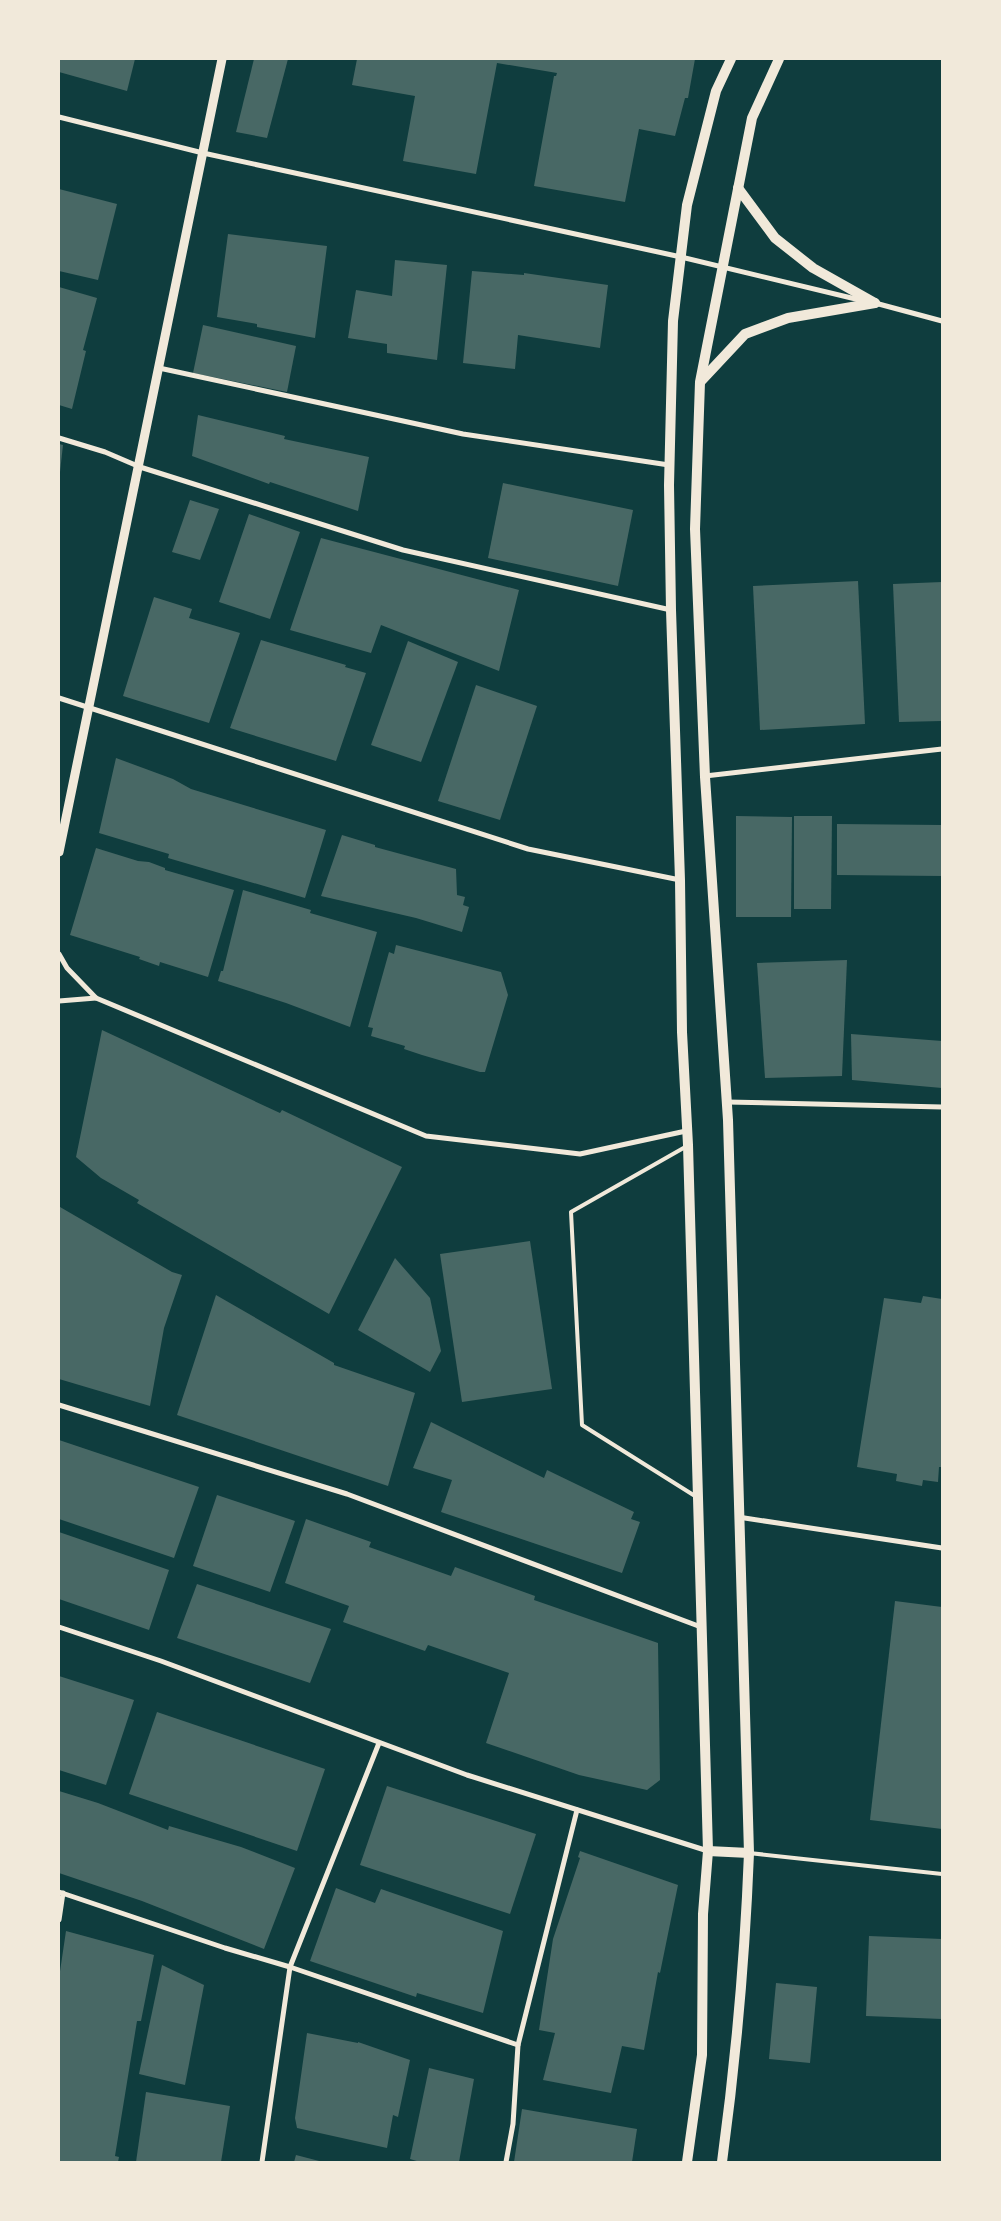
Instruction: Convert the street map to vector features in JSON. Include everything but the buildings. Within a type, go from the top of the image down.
[{"type":"main road","points":[[687,2162],[702,2055],[703,1914],[708,1851],[688,1145],[682,1032],[669,465],[673,321],[687,205],[716,91],[731,59]]},
{"type":"main road","points":[[722,2162],[746,1949],[749,1853],[726,1102],[705,776],[695,529],[700,382],[752,118],[779,59]]},
{"type":"main road","points":[[738,188],[775,238],[813,268],[875,303]]},
{"type":"main road","points":[[700,382],[745,334],[788,318],[875,303]]},
{"type":"main road","points":[[708,1851],[749,1853]]},
{"type":"street","points":[[59,852],[140,467],[222,59]]},
{"type":"street","points":[[59,117],[203,153],[680,257],[722,269],[875,303],[942,321]]},
{"type":"street","points":[[159,368],[463,434],[669,465]]},
{"type":"street","points":[[59,438],[105,452],[140,467],[403,550],[671,610]]},
{"type":"street","points":[[59,698],[528,849],[680,880]]},
{"type":"street","points":[[705,776],[942,749]]},
{"type":"street","points":[[59,954],[67,968],[96,998],[426,1136],[580,1154],[686,1131]]},
{"type":"street","points":[[59,1001],[96,998]]},
{"type":"street","points":[[726,1102],[942,1107]]},
{"type":"street","points":[[59,1405],[347,1494],[701,1627]]},
{"type":"street","points":[[738,1517],[942,1548]]},
{"type":"street","points":[[59,1627],[161,1661],[467,1775],[708,1851]]},
{"type":"street","points":[[262,2162],[290,1967],[379,1743]]},
{"type":"street","points":[[506,2162],[513,2124],[518,2045],[577,1810]]},
{"type":"street","points":[[59,1920],[61,1892],[225,1948],[290,1967],[518,2045]]},
{"type":"lane","points":[[688,1145],[570,1212],[582,1425],[697,1498]]},
{"type":"lane","points":[[749,1853],[942,1874]]}]
